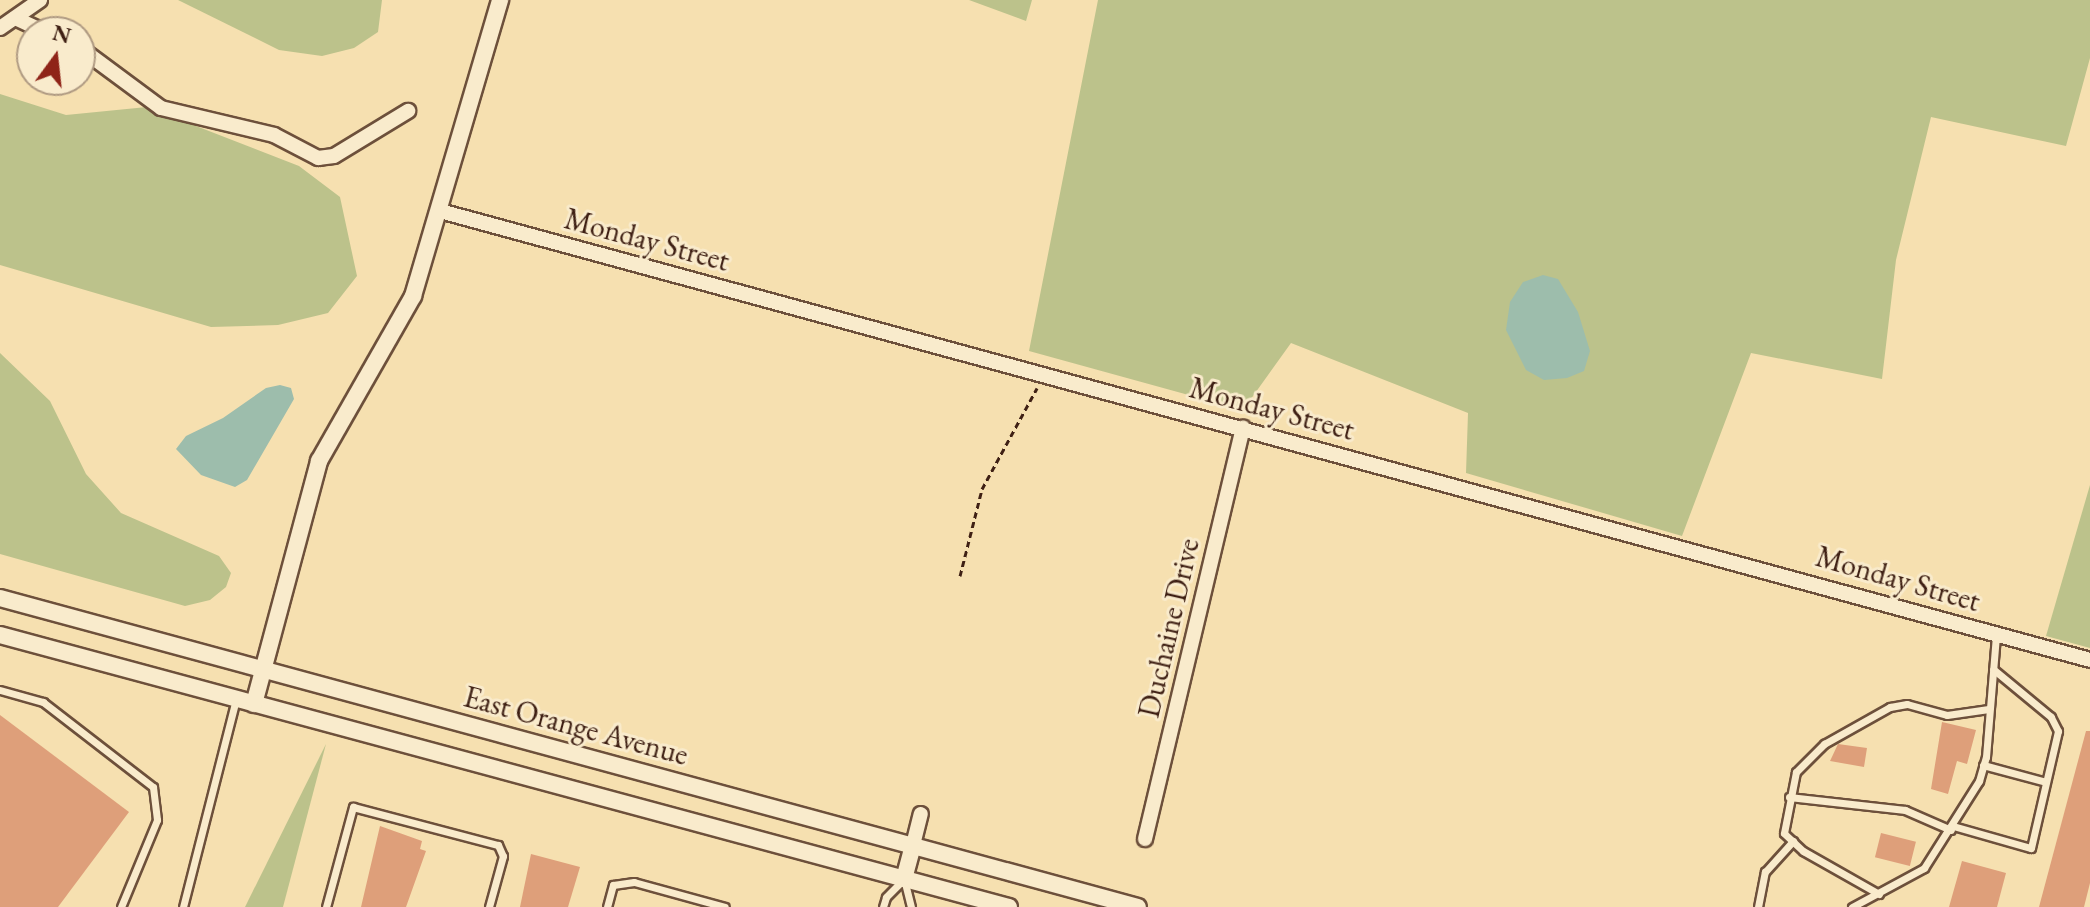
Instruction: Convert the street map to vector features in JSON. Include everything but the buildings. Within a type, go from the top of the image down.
[{"type":"street","points":[[0,28],[40,0]]},
{"type":"street","points":[[254,704],[319,461],[413,296],[500,0]]},
{"type":"street","points":[[96,60],[161,108],[274,135],[318,158],[334,156],[408,111]]},
{"type":"street","name":"Monday Street","points":[[440,211],[2090,660]]},
{"type":"street","name":"Duchaine Drive","points":[[1145,839],[1243,428]]},
{"type":"street","name":"East Orange Avenue","points":[[0,598],[1138,907]]},
{"type":"street","name":"East Orange Avenue","points":[[0,635],[1009,907]]},
{"type":"street","points":[[904,879],[921,814]]},
{"type":"lane","points":[[1852,907],[1924,868],[1952,828],[1983,765],[1996,633]]},
{"type":"lane","points":[[1789,797],[1905,810],[1952,828],[2031,848],[2058,731],[2051,717],[1993,669]]},
{"type":"lane","points":[[0,690],[43,702],[153,787],[157,820],[121,907]]},
{"type":"lane","points":[[183,907],[236,699]]},
{"type":"lane","points":[[1879,894],[1784,833],[1789,797],[1806,756],[1869,715],[1907,704],[1947,715],[1989,709]]},
{"type":"lane","points":[[1983,765],[2046,782]]},
{"type":"lane","points":[[326,907],[353,807],[498,845],[503,856],[489,907]]},
{"type":"lane","points":[[1758,907],[1765,872],[1793,841]]},
{"type":"lane","points":[[883,907],[886,897],[904,879]]},
{"type":"lane","points":[[904,879],[911,907]]},
{"type":"lane","points":[[607,907],[613,885],[634,882],[725,907]]},
{"type":"path","points":[[960,576],[982,489],[1021,409],[1047,375]]},
{"type":"green space","points":[[178,0],[382,0],[378,32],[354,48],[322,56],[279,50]]},
{"type":"green space","points":[[969,0],[1032,0],[1026,21]]},
{"type":"green space","points":[[1098,0],[2090,0],[2090,58],[2066,146],[1931,117],[1896,260],[1882,379],[1751,353],[1682,536],[1466,473],[1468,413],[1291,343],[1243,410],[1029,351]]},
{"type":"green space","points":[[0,94],[66,115],[147,107],[299,166],[340,197],[357,276],[328,313],[278,325],[211,327],[0,265]]},
{"type":"green space","points":[[0,353],[50,401],[86,474],[121,513],[219,556],[231,573],[226,587],[210,600],[185,606],[0,554]]},
{"type":"green space","points":[[2090,485],[2090,648],[2046,636]]},
{"type":"green space","points":[[326,744],[283,907],[245,907]]},
{"type":"shaded area","points":[[1543,275],[1558,279],[1578,312],[1590,351],[1584,371],[1567,378],[1544,380],[1526,370],[1506,330],[1510,302],[1523,282]]},
{"type":"shaded area","points":[[280,385],[291,388],[294,399],[247,480],[235,487],[201,475],[176,449],[186,436],[223,418],[266,388]]}]
